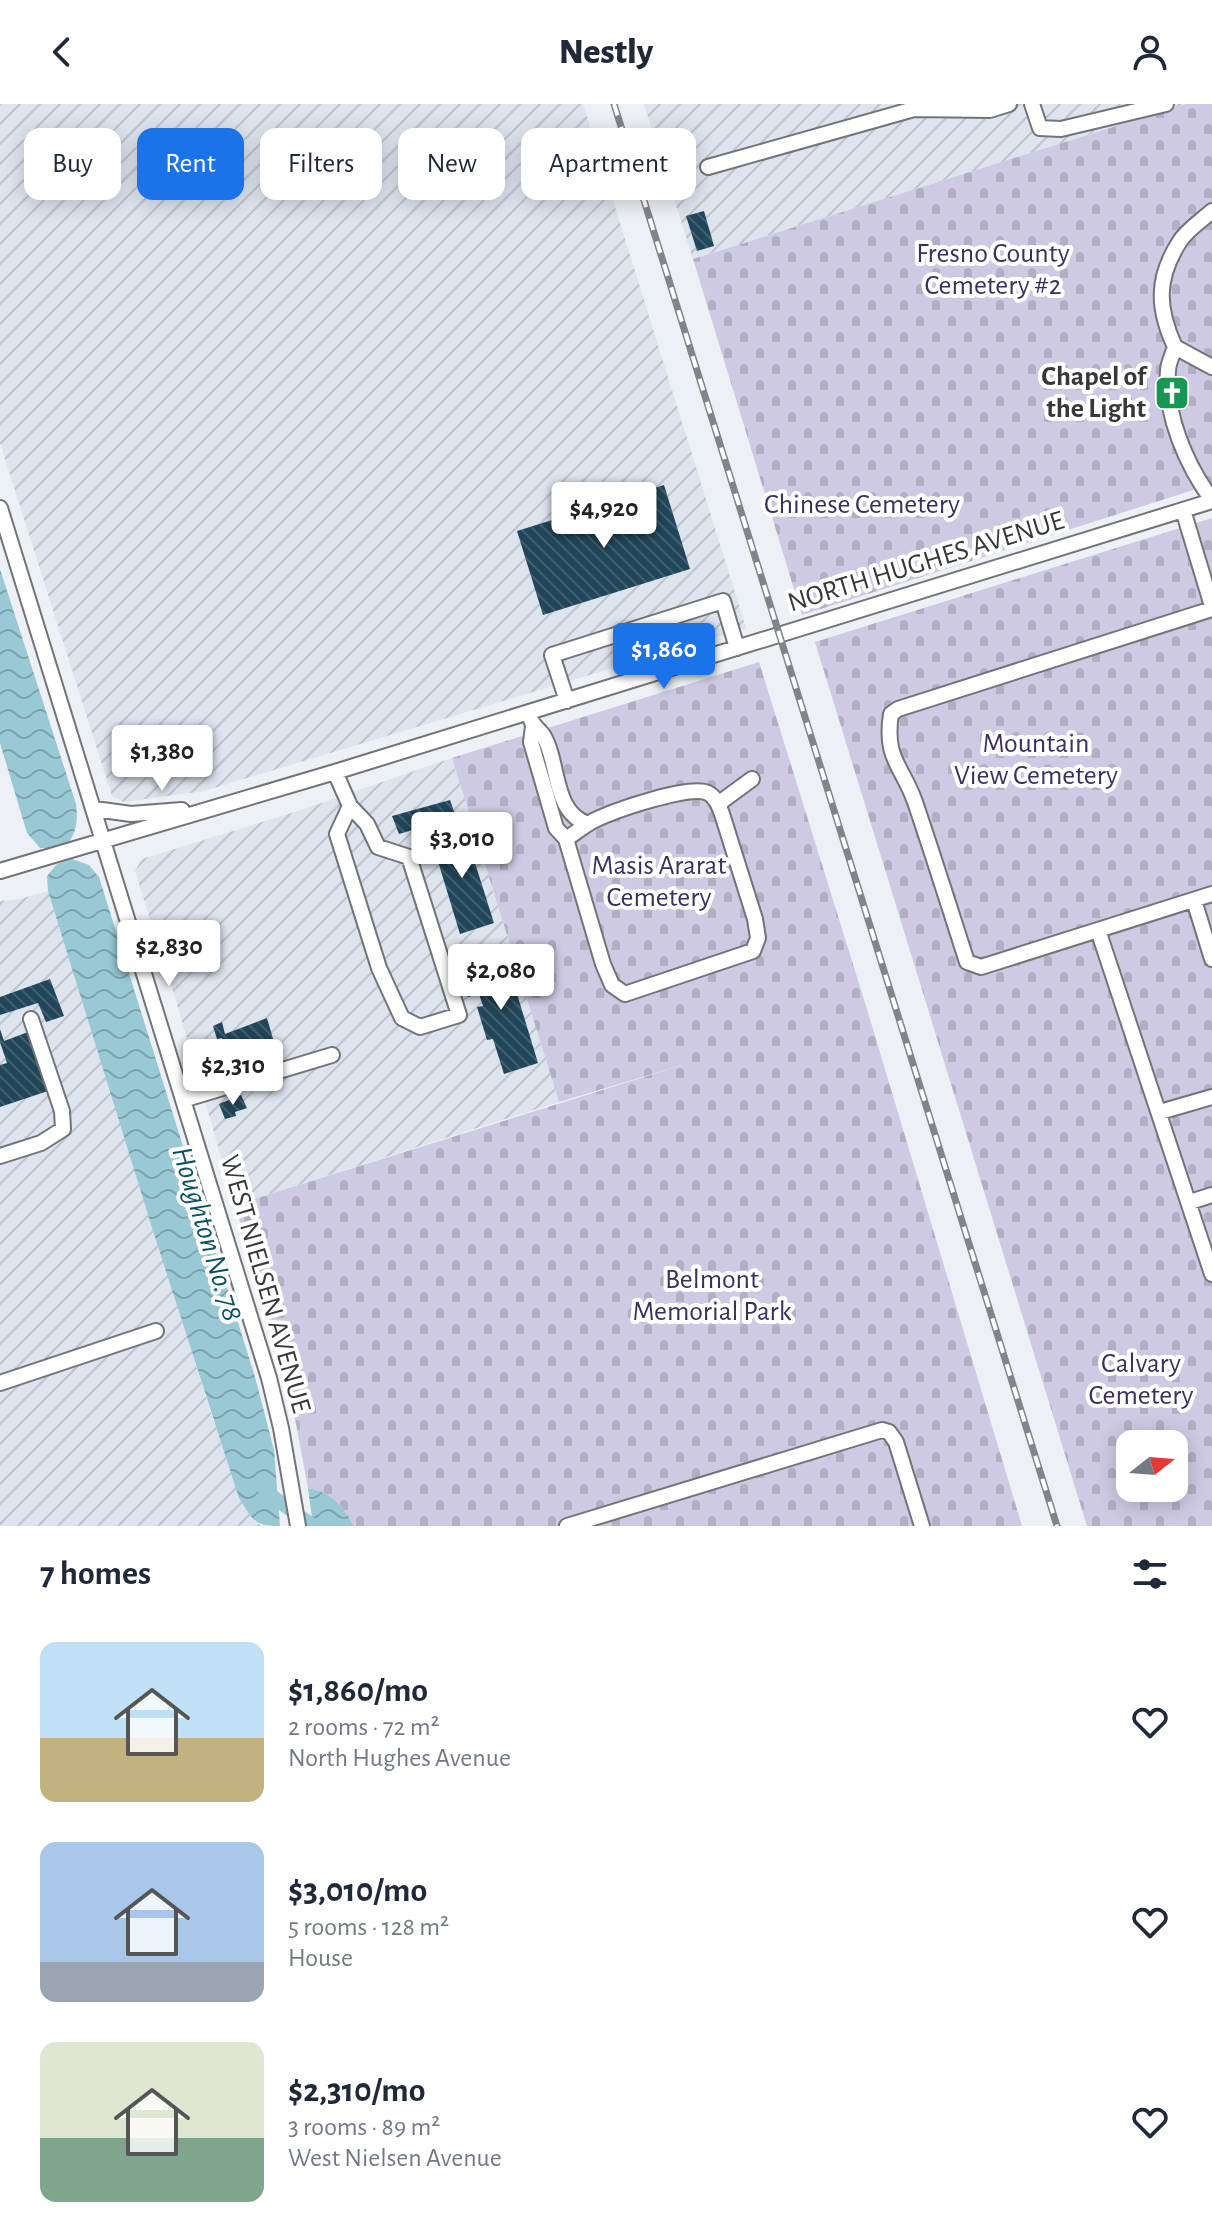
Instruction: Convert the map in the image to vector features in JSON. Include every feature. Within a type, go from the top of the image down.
[{"type":"street","points":[[708,167],[914,109],[990,110],[1009,104]]},
{"type":"street","points":[[1032,104],[1040,128],[1061,129],[1166,104]]},
{"type":"street","points":[[1212,211],[1181,239],[1160,283],[1164,323],[1175,347],[1212,367]]},
{"type":"street","points":[[1175,347],[1168,370],[1172,414],[1183,448],[1212,501]]},
{"type":"street","name":"NORTH HUGHES AVENUE","points":[[0,871],[335,772],[531,719],[567,701],[1212,501]]},
{"type":"street","name":"WEST NIELSEN AVENUE","points":[[0,508],[269,1378],[298,1526]]},
{"type":"street","points":[[1183,510],[1212,608],[898,709],[891,714],[888,733],[894,762],[913,797],[967,962],[981,967],[1212,894]]},
{"type":"street","points":[[567,701],[552,655],[723,601],[737,648]]},
{"type":"street","points":[[531,719],[544,738],[565,805],[578,821],[588,824]]},
{"type":"street","points":[[531,719],[531,742],[556,828],[566,839],[612,985],[625,994],[753,951],[758,938],[755,919],[718,804],[708,793],[693,789],[641,804],[588,824],[566,839]]},
{"type":"street","points":[[335,772],[350,806],[367,824],[378,847],[409,857],[459,1015],[420,1027],[402,1018],[379,968],[337,834],[350,806]]},
{"type":"street","points":[[718,804],[752,779]]},
{"type":"street","points":[[95,809],[131,814],[158,813],[229,803]]},
{"type":"street","points":[[1194,900],[1212,959]]},
{"type":"street","points":[[1098,930],[1212,1274]]},
{"type":"street","points":[[0,1156],[41,1143],[63,1129],[62,1111],[31,1019]]},
{"type":"street","points":[[183,1100],[332,1055]]},
{"type":"street","points":[[1160,1112],[1212,1097]]},
{"type":"street","points":[[1190,1202],[1212,1195]]},
{"type":"street","points":[[0,1383],[156,1331]]},
{"type":"street","points":[[567,1526],[882,1430],[889,1432],[896,1442],[922,1526]]},
{"type":"shaded area","points":[[0,104],[583,104],[590,128],[521,128],[521,200],[613,200],[746,628],[204,791],[124,802],[112,796],[0,443]]},
{"type":"shaded area","points":[[644,104],[1186,104],[693,259],[674,200],[696,200],[696,128],[652,128]]},
{"type":"shaded area","points":[[452,758],[559,1102],[235,1205],[135,871],[142,859],[298,811]]},
{"type":"shaded area","points":[[48,891],[213,1420],[254,1521],[262,1526],[0,1526],[0,901]]},
{"type":"green space","points":[[1186,104],[1212,104],[1212,484],[802,615],[693,259]]},
{"type":"green space","name":"Mountain View Cemetery","points":[[1212,518],[1212,1526],[1087,1526],[815,642]]},
{"type":"green space","name":"Belmont Memorial Park","points":[[759,662],[1022,1526],[354,1526],[336,1501],[308,1488],[290,1392],[235,1205],[689,1063],[559,1102],[452,758]]},
{"type":"water","points":[[0,569],[76,804],[76,825],[71,839],[68,844],[53,848],[40,848],[27,833],[0,743]]},
{"type":"water","points":[[72,859],[89,865],[99,877],[255,1377],[274,1450],[280,1526],[259,1523],[239,1498],[154,1234],[48,891],[47,876],[57,864]]},
{"type":"water","points":[[308,1488],[336,1501],[354,1526],[313,1526]]},
{"type":"building","points":[[704,211],[714,246],[697,251],[686,216]]},
{"type":"building","points":[[664,485],[690,569],[543,615],[517,531]]},
{"type":"building","points":[[450,800],[456,817],[399,834],[392,816]]},
{"type":"building","points":[[463,825],[494,923],[460,934],[430,835]]},
{"type":"building","points":[[504,951],[538,1063],[504,1074],[493,1039],[487,1040],[477,1007],[483,1006],[479,994],[468,997],[463,975],[472,972],[470,963]]},
{"type":"building","points":[[50,979],[64,1016],[46,1022],[38,1003],[0,1015],[0,997]]},
{"type":"building","points":[[267,1018],[276,1058],[265,1062],[267,1069],[237,1077],[235,1062],[230,1064],[222,1038],[217,1039],[213,1026],[222,1022],[225,1034]]},
{"type":"building","points":[[0,1029],[4,1041],[28,1032],[48,1091],[0,1107],[0,1065],[7,1063],[0,1042]]},
{"type":"building","points":[[241,1095],[247,1108],[225,1119],[219,1104]]},
{"type":"waterway","name":"Houghton No. 78","points":[[265,1491],[313,1526]]},
{"type":"railway","points":[[614,104],[1057,1526]]},
{"type":"place","name":"Chapel of the Light","points":[[1172,393]]},
{"type":"park label","name":"Fresno County Cemetery #2","points":[[993,270]]},
{"type":"park label","name":"Chinese Cemetery","points":[[862,505]]},
{"type":"park label","name":"Masis Ararat Cemetery","points":[[659,882]]},
{"type":"park label","name":"Calvary Cemetery","points":[[1141,1380]]}]
